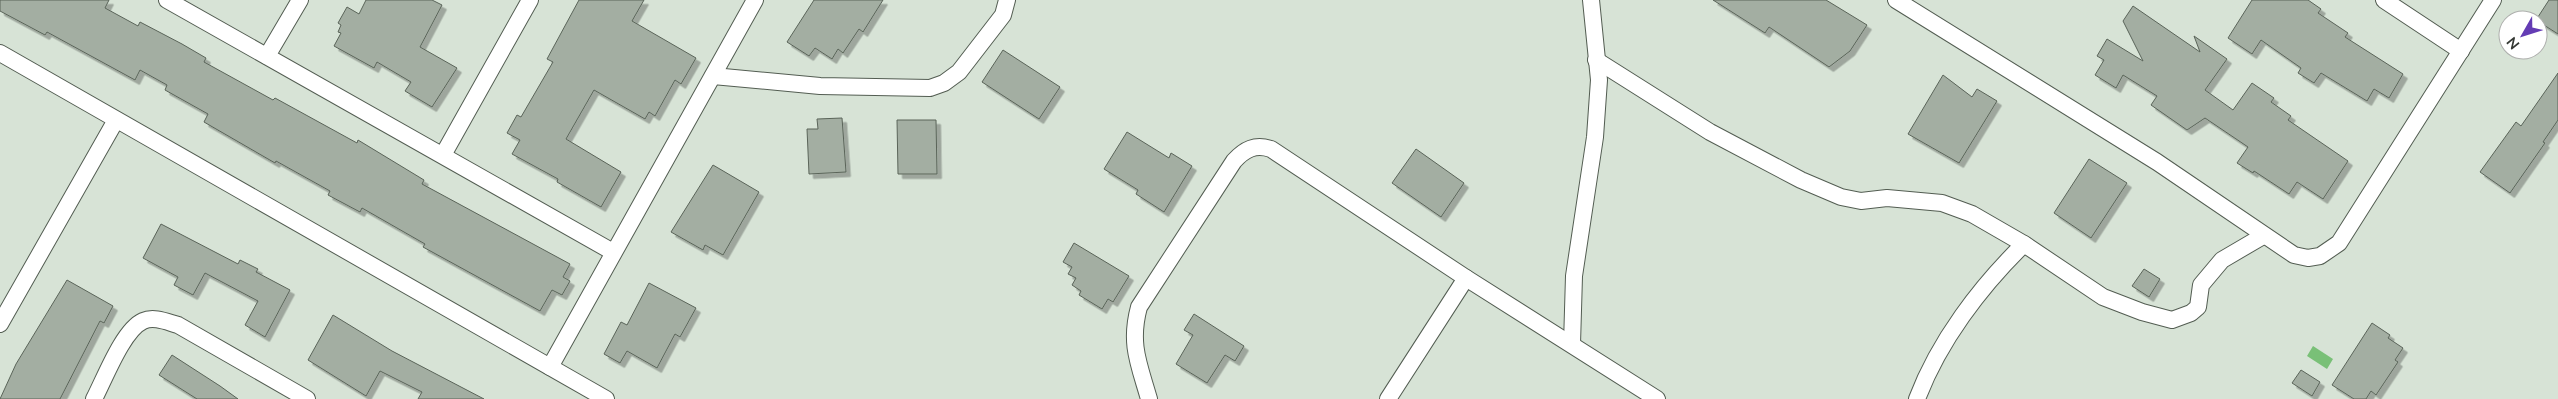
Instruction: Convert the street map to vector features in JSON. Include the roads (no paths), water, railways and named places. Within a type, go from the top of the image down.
[{"type":"street","points":[[167,0],[613,252]]},
{"type":"street","points":[[267,56],[300,0]]},
{"type":"street","points":[[442,155],[530,0]]},
{"type":"street","points":[[550,367],[755,0]]},
{"type":"street","points":[[713,76],[820,86],[930,88],[944,83],[959,72],[1003,16],[1007,0]]},
{"type":"street","points":[[1572,344],[1574,276],[1595,137],[1599,80],[1591,0]]},
{"type":"street","points":[[1896,0],[2157,162],[2263,236],[2294,254],[2308,258],[2320,256],[2332,250],[2343,236],[2493,0]]},
{"type":"street","points":[[2384,0],[2461,51]]},
{"type":"street","points":[[0,53],[606,399]]},
{"type":"street","points":[[1596,60],[1710,132],[1801,180],[1841,197],[1861,200],[1887,198],[1942,203],[1972,214],[2024,244],[2103,297],[2142,312],[2172,320],[2191,313],[2198,306],[2201,285],[2222,260],[2263,236]]},
{"type":"street","points":[[0,324],[116,120]]},
{"type":"street","points":[[1149,399],[1134,346],[1134,327],[1139,307],[1234,161],[1243,152],[1262,146],[1271,149],[1466,278],[1657,399]]},
{"type":"street","points":[[1917,399],[1948,337],[1986,285],[2024,244]]},
{"type":"street","points":[[1388,399],[1466,278]]},
{"type":"street","points":[[94,399],[131,329],[145,320],[160,320],[178,325],[307,399]]}]
